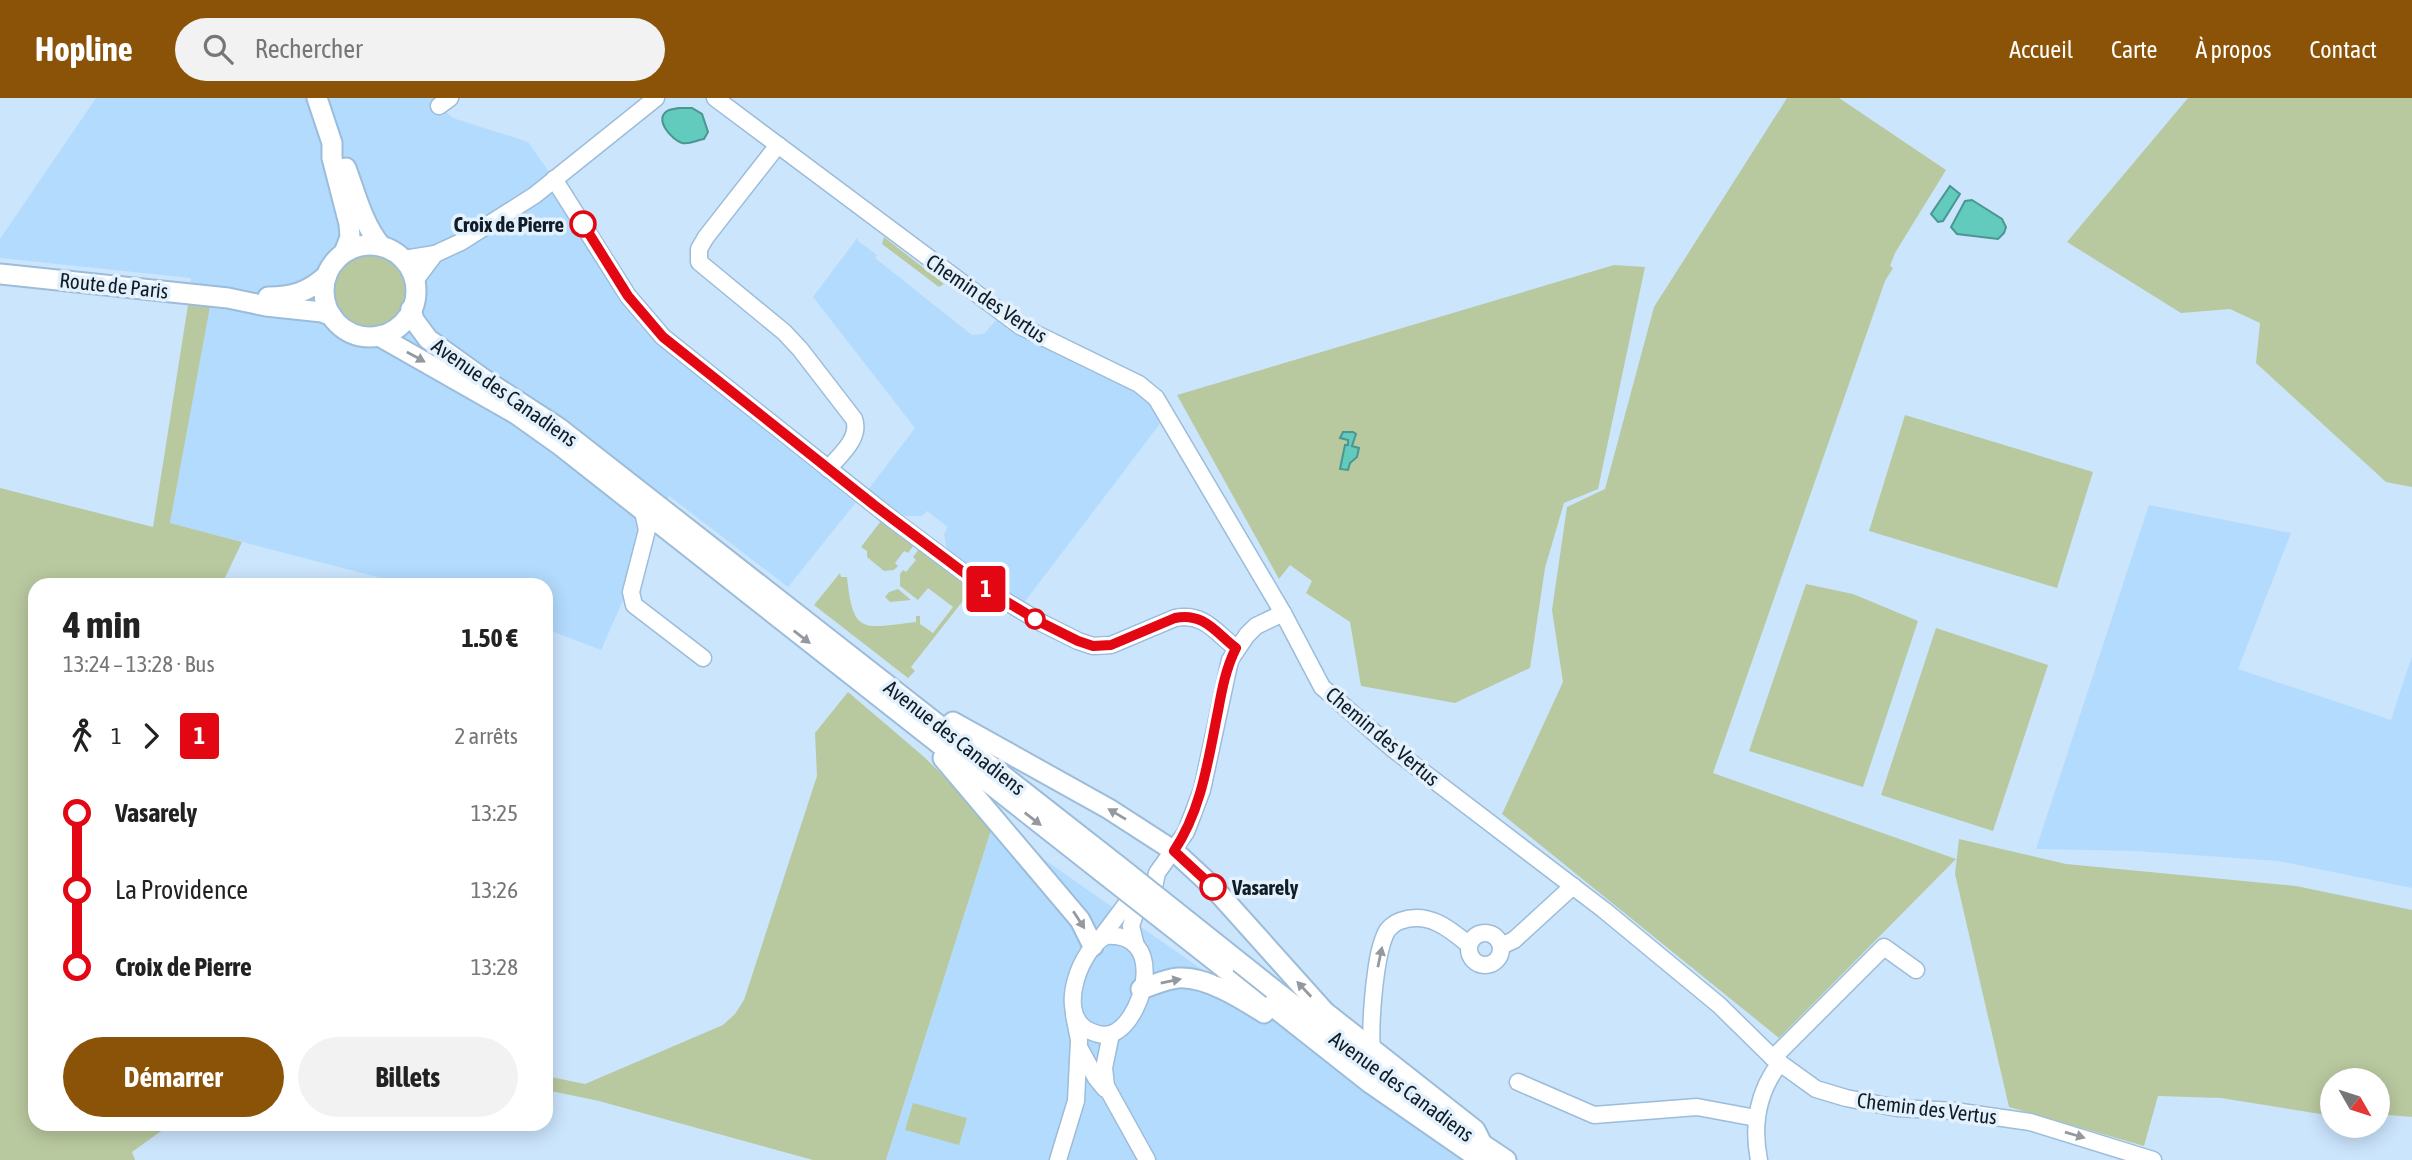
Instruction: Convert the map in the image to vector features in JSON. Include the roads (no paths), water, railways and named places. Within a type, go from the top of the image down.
[{"type":"main road","points":[[317,98],[332,143],[332,158],[350,237],[344,253]]},
{"type":"main road","points":[[332,143],[340,152],[373,236],[381,246],[404,259],[411,269],[414,282],[415,299],[398,326],[379,335],[358,335],[339,324],[332,316],[325,297],[327,275],[333,263],[344,253],[368,245],[381,246]]},
{"type":"main road","name":"Route de Paris","points":[[0,274],[228,298]]},
{"type":"main road","points":[[228,298],[297,295],[327,275]]},
{"type":"main road","points":[[228,298],[266,306],[322,312],[332,316]]},
{"type":"main road","name":"Avenue des Canadiens","points":[[411,309],[414,320],[428,339],[559,428],[925,714],[1112,870],[1224,968],[1370,1083],[1482,1153],[1506,1160]]},
{"type":"main road","name":"Avenue des Canadiens","points":[[379,335],[516,414],[561,446],[941,746],[1273,989],[1482,1153]]},
{"type":"main road","points":[[925,714],[951,721],[975,737],[1109,809],[1174,851],[1202,874],[1325,1012],[1475,1130],[1482,1153]]},
{"type":"main road","points":[[941,746],[944,760],[1080,920],[1096,943]]},
{"type":"main road","points":[[1142,989],[1178,978],[1219,988],[1245,1001],[1370,1083]]},
{"type":"street","points":[[404,259],[435,254],[461,242],[554,179],[656,98]]},
{"type":"street","name":"Chemin des Vertus","points":[[715,98],[1020,326],[1139,384],[1156,398],[1283,613],[1322,687],[1393,749],[1573,886],[1719,1005],[1777,1060],[1816,1088],[1846,1098],[1897,1108],[2009,1118],[2083,1137],[2153,1160]]},
{"type":"street","points":[[778,145],[706,237],[699,249],[699,262],[784,332],[854,419],[857,428],[854,438],[828,469]]},
{"type":"street","points":[[554,179],[628,296],[663,337],[828,469],[987,590],[1042,623],[1093,646],[1111,645],[1175,618],[1186,616],[1207,622],[1236,648]]},
{"type":"street","points":[[414,282],[435,254]]},
{"type":"street","points":[[643,512],[648,530],[631,592],[634,605],[703,658]]},
{"type":"street","points":[[641,548],[654,537],[673,535]]},
{"type":"street","points":[[1074,1013],[1082,1026],[1094,1033],[1111,1034],[1130,1017],[1142,989],[1144,971],[1144,957],[1135,942],[1131,926],[1135,914],[1154,887],[1157,873],[1174,851],[1193,816],[1204,783],[1225,674],[1236,648],[1256,626],[1283,613]]},
{"type":"street","points":[[1058,1160],[1076,1101],[1079,1047],[1073,989],[1077,974],[1096,943],[1145,879],[1157,873]]},
{"type":"street","points":[[1501,946],[1514,940],[1573,886]]},
{"type":"street","points":[[1372,1049],[1370,1032],[1376,976],[1385,932],[1396,922],[1409,918],[1424,918],[1474,935],[1487,933],[1496,937],[1501,946],[1500,957],[1483,966],[1472,960],[1469,954],[1474,935]]},
{"type":"street","points":[[1096,943],[1118,936],[1135,942]]},
{"type":"street","points":[[1759,1160],[1756,1118],[1767,1079],[1777,1060],[1884,947],[1916,970]]},
{"type":"street","points":[[1076,1101],[1100,1073],[1111,1034]]},
{"type":"street","points":[[1079,1047],[1100,1073],[1147,1160]]},
{"type":"street","points":[[1518,1082],[1594,1115],[1697,1107],[1756,1118]]},
{"type":"place","name":"Croix de Pierre","points":[[583,224]]},
{"type":"place","name":"Vasarely","points":[[1213,887]]}]
